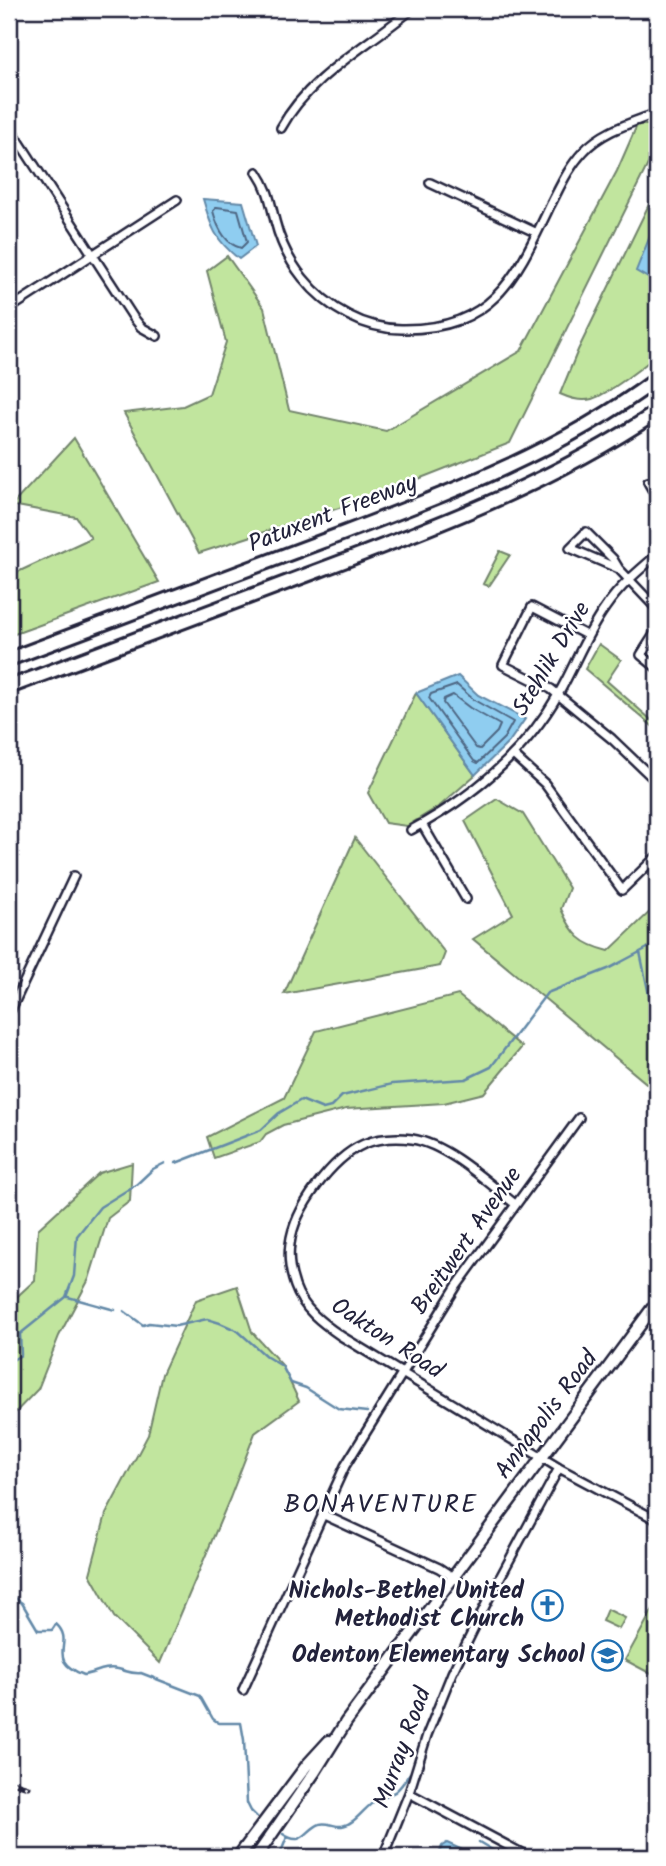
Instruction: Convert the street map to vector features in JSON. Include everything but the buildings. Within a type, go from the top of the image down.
[{"type":"highway","name":"Patuxent Freeway","points":[[9,659],[466,485],[560,441],[657,379]]},
{"type":"highway","name":"Patuxent Freeway","points":[[9,687],[474,511],[571,465],[657,412]]},
{"type":"main road","name":"Annapolis Road","points":[[256,1857],[346,1722],[657,1302]]},
{"type":"main road","name":"Annapolis Road","points":[[238,1857],[307,1765],[346,1722]]},
{"type":"street","points":[[281,128],[291,110],[316,82],[412,9]]},
{"type":"street","points":[[257,172],[268,188],[281,240],[302,276],[334,307],[360,321],[392,329],[423,329],[454,322],[477,312],[512,280],[570,167],[584,149],[597,138],[615,129],[657,113]]},
{"type":"street","points":[[9,125],[141,327],[157,336]]},
{"type":"street","points":[[430,183],[537,233]]},
{"type":"street","points":[[9,309],[177,200]]},
{"type":"street","points":[[648,482],[657,498]]},
{"type":"street","points":[[619,569],[570,548],[586,532],[657,609]]},
{"type":"street","name":"Stehlik Drive","points":[[411,830],[482,784],[513,755],[558,695],[604,609],[628,580],[657,555]]},
{"type":"street","points":[[588,636],[533,607],[503,665],[558,695],[612,739],[657,782]]},
{"type":"street","points":[[657,630],[641,655],[657,668]]},
{"type":"street","points":[[513,755],[544,783],[622,890],[657,856]]},
{"type":"street","points":[[422,824],[466,899]]},
{"type":"street","points":[[9,1014],[74,876]]},
{"type":"street","name":"Breitwert Avenue","points":[[243,1690],[345,1466],[456,1287],[579,1118]]},
{"type":"street","name":"Oakton Road","points":[[515,1204],[445,1152],[413,1139],[395,1138],[365,1143],[339,1159],[296,1221],[290,1242],[289,1262],[295,1287],[306,1307],[323,1324],[559,1468],[657,1520]]},
{"type":"street","name":"Murray Road","points":[[383,1857],[452,1673],[559,1468]]},
{"type":"street","points":[[322,1514],[439,1568],[488,1600]]},
{"type":"street","points":[[409,1793],[526,1857]]},
{"type":"green space","points":[[637,125],[657,125],[657,146],[510,443],[370,498],[199,553],[124,413],[183,406],[209,394],[226,342],[207,271],[227,256],[264,308],[289,410],[386,431],[521,351],[617,171]]},
{"type":"green space","points":[[657,188],[657,355],[616,386],[592,399],[580,400],[560,394],[578,350]]},
{"type":"green space","points":[[74,438],[159,582],[9,636],[9,576],[91,538],[76,517],[12,505]]},
{"type":"green space","points":[[500,551],[510,555],[489,586],[483,584]]},
{"type":"green space","points":[[599,644],[621,660],[607,681],[657,725],[657,730],[585,669]]},
{"type":"green space","points":[[416,693],[475,775],[441,805],[407,826],[385,823],[368,793]]},
{"type":"green space","points":[[497,799],[523,814],[569,888],[561,909],[574,932],[591,945],[609,951],[657,905],[657,1092],[473,939],[513,914],[465,821]]},
{"type":"green space","points":[[355,838],[445,953],[440,966],[284,994]]},
{"type":"green space","points":[[458,995],[522,1047],[484,1093],[444,1103],[346,1109],[283,1125],[266,1134],[260,1142],[214,1158],[207,1137],[284,1098],[316,1031]]},
{"type":"green space","points":[[132,1163],[130,1201],[108,1218],[89,1279],[59,1336],[38,1389],[9,1419],[9,1304],[35,1280],[38,1229],[99,1173]]},
{"type":"green space","points":[[237,1286],[252,1332],[282,1365],[299,1401],[255,1433],[160,1663],[114,1617],[90,1574],[106,1514],[148,1435],[162,1374],[196,1300]]},
{"type":"green space","points":[[657,1602],[657,1677],[625,1660]]},
{"type":"green space","points":[[607,1609],[625,1618],[619,1629],[602,1621]]},
{"type":"water","points":[[203,199],[243,202],[256,246],[239,259],[224,246],[215,232]]},
{"type":"water","points":[[657,230],[657,283],[636,271],[652,231]]},
{"type":"water","points":[[458,676],[478,695],[525,719],[509,742],[475,775],[416,693]]},
{"type":"water","points":[[447,1843],[478,1857],[438,1857],[442,1846]]},
{"type":"waterway","points":[[176,1163],[261,1130],[279,1113],[301,1100],[323,1109],[331,1107],[342,1096],[392,1084],[466,1079],[491,1067],[547,993],[608,969],[657,943]]},
{"type":"waterway","points":[[640,952],[653,1014],[657,1020]]},
{"type":"waterway","points":[[9,1362],[21,1355],[20,1334],[66,1297],[74,1276],[77,1236],[100,1207],[165,1163]]},
{"type":"waterway","points":[[68,1297],[115,1310]]},
{"type":"waterway","points":[[124,1311],[143,1325],[149,1323],[176,1326],[207,1319],[220,1323],[238,1331],[267,1357],[282,1366],[291,1383],[306,1388],[339,1409],[367,1412]]},
{"type":"waterway","points":[[9,1594],[22,1603],[38,1630],[52,1630],[56,1624],[62,1631],[63,1657],[72,1669],[84,1675],[108,1668],[141,1673],[200,1696],[213,1719],[219,1723],[241,1723],[247,1803],[257,1817]]},
{"type":"waterway","points":[[283,1834],[295,1839],[320,1824],[347,1825],[373,1803],[396,1791],[410,1773]]},
{"type":"waterway","points":[[279,1857],[287,1837]]},
{"type":"waterway","points":[[479,1842],[504,1857]]},
{"type":"railway","points":[[9,1781],[28,1787]]},
{"type":"place","name":"Nichols-Bethel United Methodist Church","points":[[547,1605]]},
{"type":"place","name":"Odenton Elementary School","points":[[608,1655]]},
{"type":"district","name":"BONAVENTURE","points":[[381,1505]]}]
